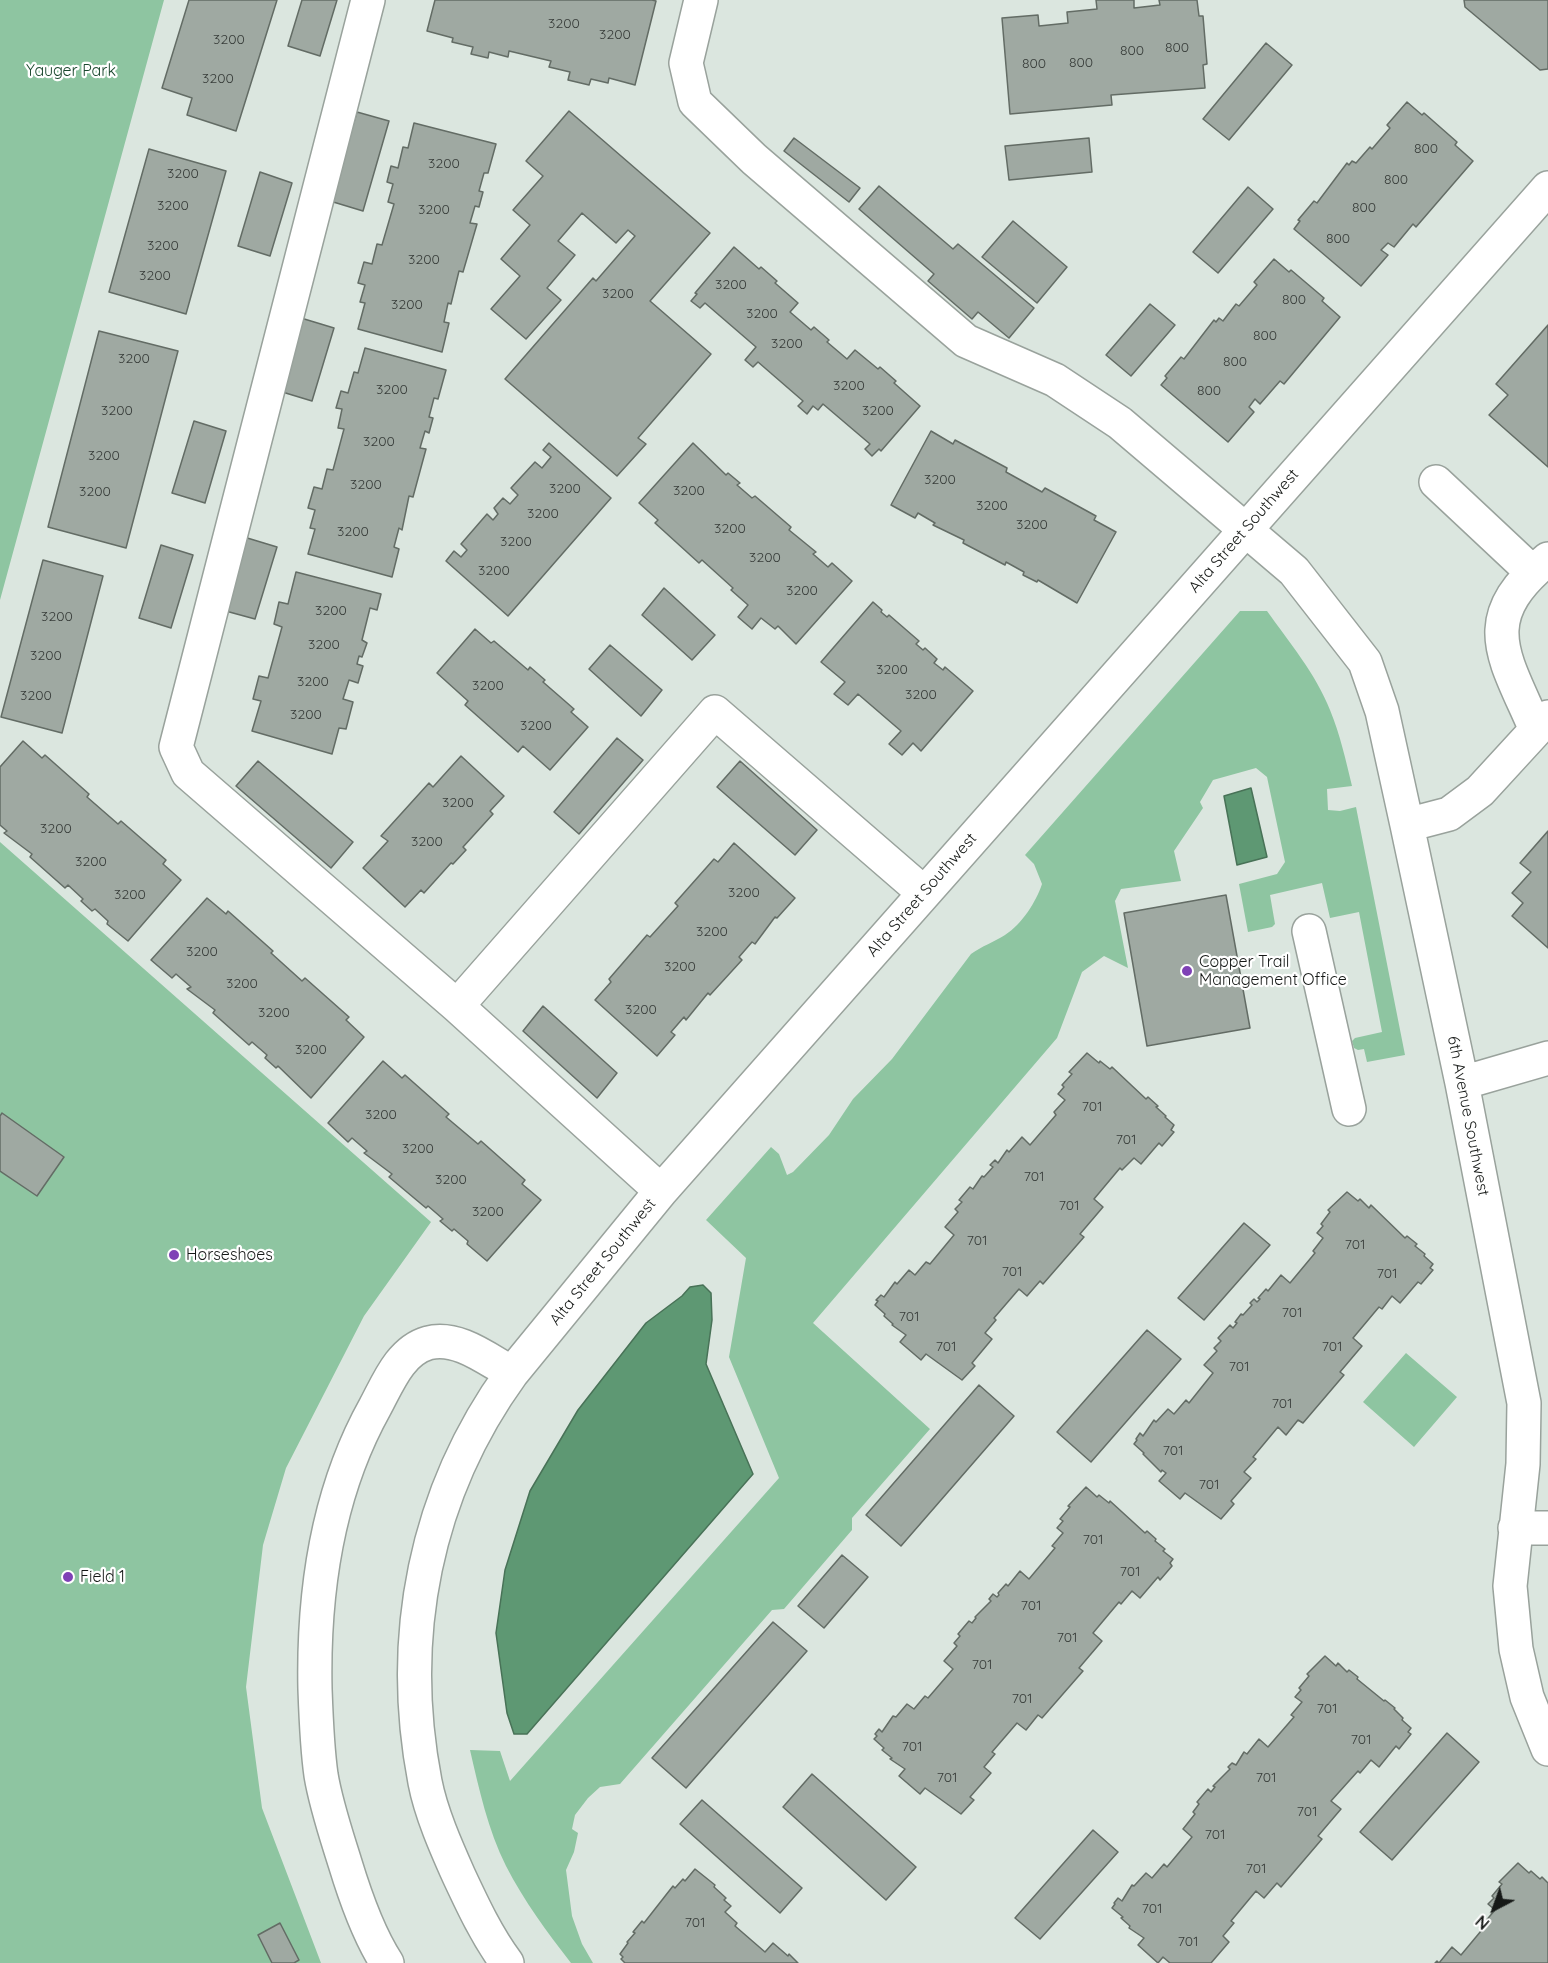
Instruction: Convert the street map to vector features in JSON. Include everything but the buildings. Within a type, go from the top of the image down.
[{"type":"street","points":[[368,0],[176,747],[188,773],[457,1006],[661,1191]]},
{"type":"street","name":"6th Avenue Southwest","points":[[701,0],[686,63],[695,102],[754,159],[966,341],[1055,380],[1120,423],[1294,571],[1365,662],[1382,711],[1407,825],[1462,1083],[1524,1403],[1523,1464],[1510,1586],[1516,1649],[1527,1697],[1548,1749]]},
{"type":"street","name":"Alta Street Southwest","points":[[507,1963],[475,1911],[447,1849],[426,1784],[417,1727],[414,1667],[417,1618],[424,1569],[438,1515],[474,1431],[490,1403],[661,1191],[1548,188]]},
{"type":"street","points":[[1407,825],[1449,814],[1480,790],[1542,724],[1502,651],[1501,623],[1512,596],[1540,565],[1436,482]]},
{"type":"street","points":[[457,1006],[715,712],[924,893]]},
{"type":"street","points":[[1309,931],[1349,1109]]},
{"type":"street","points":[[1462,1083],[1548,1058]]},
{"type":"street","points":[[387,1963],[352,1887],[321,1775],[316,1719],[315,1653],[317,1601],[324,1550],[352,1452],[377,1403],[408,1353],[429,1342],[457,1343],[512,1373]]},
{"type":"street","points":[[1515,1528],[1548,1528]]},
{"type":"green space","name":"Yauger Park","points":[[0,0],[164,0],[0,600]]},
{"type":"green space","points":[[1240,611],[1267,611],[1310,671],[1334,719],[1352,786],[1327,789],[1328,810],[1340,811],[1356,807],[1405,1055],[1367,1062],[1364,1049],[1354,1048],[1352,1041],[1355,1038],[1382,1032],[1359,912],[1330,918],[1322,883],[1270,895],[1275,924],[1272,927],[1248,932],[1239,884],[1277,874],[1285,862],[1267,777],[1256,768],[1213,780],[1200,802],[1203,808],[1174,851],[1181,881],[1121,889],[1115,901],[1128,968],[1104,956],[1082,972],[1057,1038],[813,1323],[930,1429],[852,1518],[852,1530],[784,1609],[772,1610],[620,1784],[600,1787],[575,1815],[572,1829],[578,1833],[574,1852],[566,1870],[572,1916],[582,1944],[593,1963],[571,1963],[536,1916],[506,1866],[489,1824],[470,1750],[500,1751],[510,1781],[779,1478],[729,1357],[746,1258],[706,1220],[771,1147],[779,1154],[787,1175],[793,1172],[829,1135],[853,1099],[892,1059],[971,954],[1005,935],[1023,919],[1042,884],[1034,864],[1025,855]]},
{"type":"green space","points":[[0,842],[431,1222],[364,1316],[286,1468],[263,1545],[246,1687],[262,1808],[321,1963],[0,1963]]},
{"type":"green space","points":[[1406,1353],[1457,1397],[1414,1447],[1363,1402]]},
{"type":"shaded area","points":[[1251,788],[1267,857],[1237,865],[1224,796]]},
{"type":"shaded area","points":[[703,1285],[711,1293],[712,1320],[706,1364],[753,1474],[527,1734],[514,1734],[507,1713],[496,1633],[505,1570],[530,1491],[578,1410],[646,1323],[682,1296],[690,1287]]},
{"type":"place","name":"Copper Trail Management Office","points":[[1187,971]]},
{"type":"place","name":"Horseshoes","points":[[174,1255]]},
{"type":"place","name":"Field 1","points":[[68,1577]]}]
